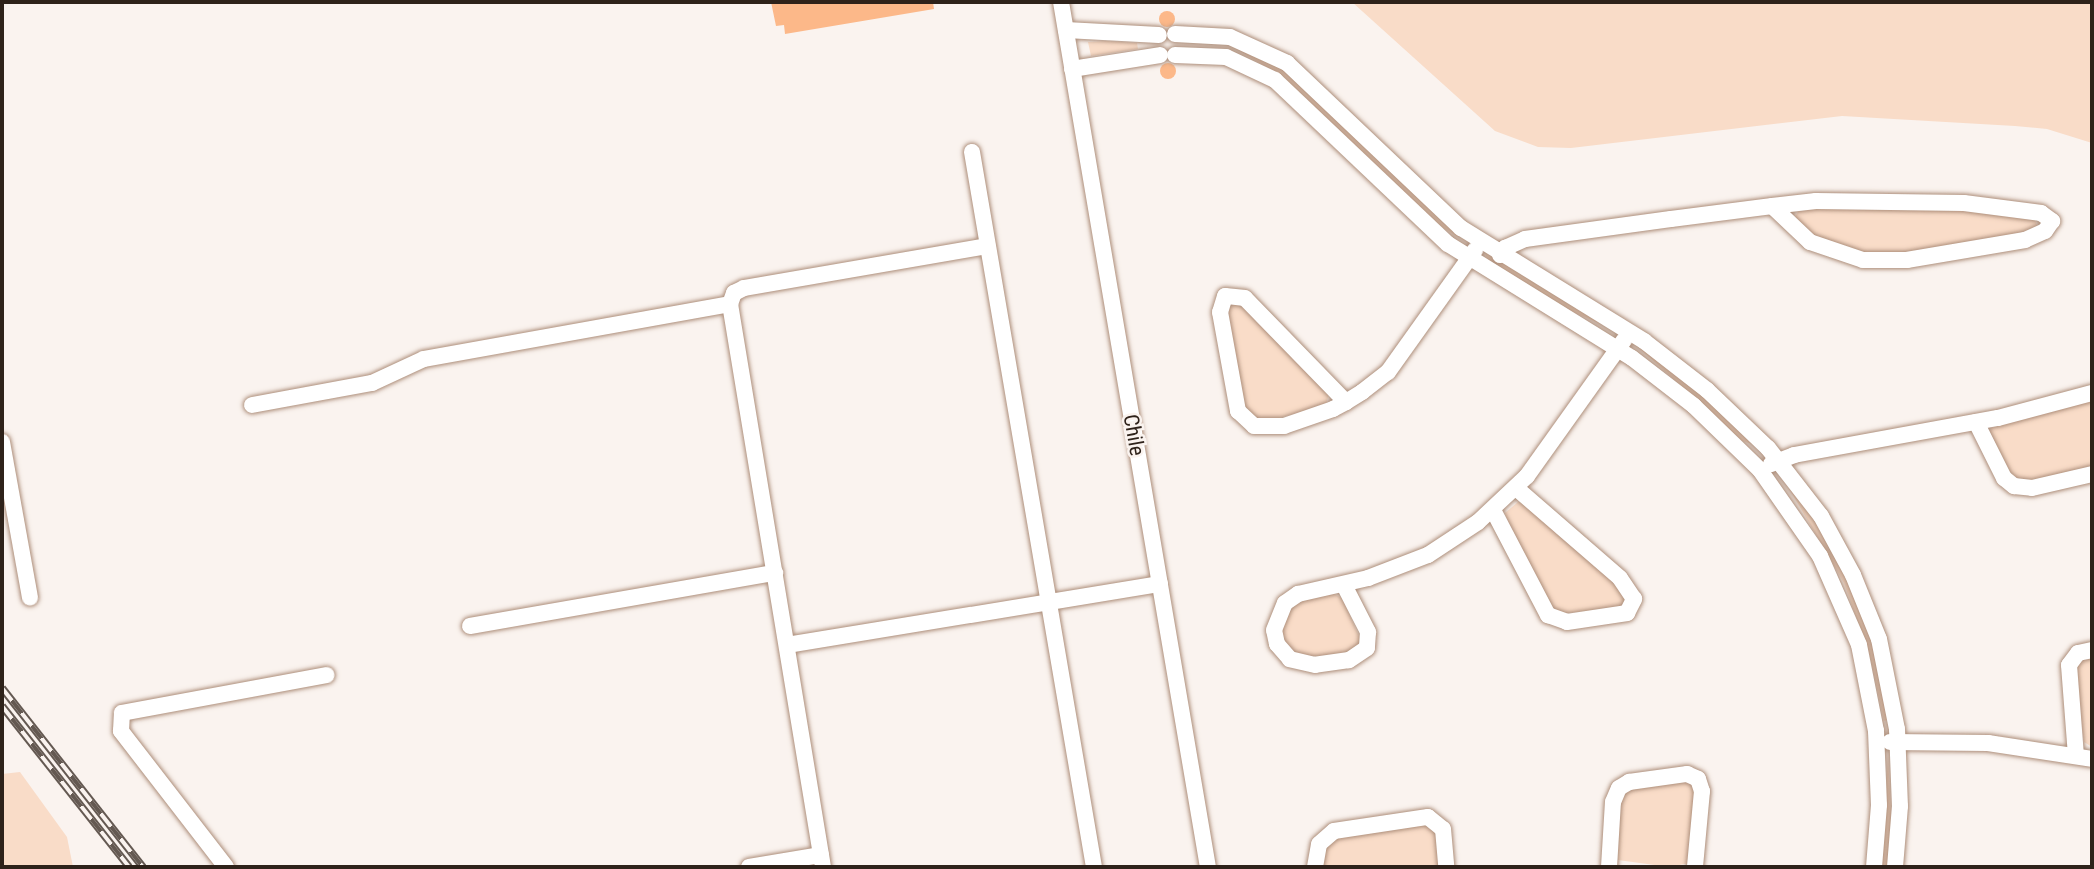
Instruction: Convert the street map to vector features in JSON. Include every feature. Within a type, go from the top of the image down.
[{"type":"street","name":"Chile","points":[[1061,2],[1208,867]]},
{"type":"street","points":[[1066,30],[1218,35],[1258,46],[1287,63],[1434,206],[1500,255],[1629,332],[1707,390],[1778,460],[1821,516],[1868,607],[1887,671],[1898,741],[1895,867]]},
{"type":"street","points":[[1160,35],[1161,55]]},
{"type":"street","points":[[1212,54],[1218,35]]},
{"type":"street","points":[[1072,69],[1161,55],[1212,54],[1250,65],[1275,80],[1420,221],[1469,258],[1618,349],[1694,406],[1760,470],[1803,527],[1849,615],[1867,675],[1877,743],[1874,867]]},
{"type":"street","points":[[972,152],[1094,867]]},
{"type":"street","points":[[1500,255],[1505,248],[1525,239],[1772,206],[1894,199],[2021,210],[2041,213],[2052,221],[2046,231],[2025,240],[1907,260],[1863,260],[1810,242],[1772,206]]},
{"type":"street","points":[[1346,402],[1245,298],[1225,296],[1220,312],[1236,403],[1247,423],[1284,426],[1346,402],[1400,359],[1481,242]]},
{"type":"street","points":[[749,867],[822,861],[730,304],[734,293],[744,288],[987,246]]},
{"type":"street","points":[[251,405],[372,383],[425,359],[730,304]]},
{"type":"street","points":[[1344,584],[1368,632],[1367,648],[1349,660],[1315,665],[1290,659],[1275,637],[1279,610],[1298,594],[1344,584],[1428,555],[1493,510],[1517,488],[1629,332]]},
{"type":"street","points":[[1760,470],[1778,460],[1976,422],[2092,393]]},
{"type":"street","points":[[1976,422],[2004,478],[2014,486],[2032,488],[2092,474]]},
{"type":"street","points":[[2,442],[30,598]]},
{"type":"street","points":[[1493,510],[1548,615],[1567,622],[1627,612],[1634,599],[1620,578],[1517,488]]},
{"type":"street","points":[[470,626],[775,573]]},
{"type":"street","points":[[787,645],[1160,584]]},
{"type":"street","points":[[1877,743],[1988,743],[2084,757],[2069,664],[2078,653],[2092,650]]},
{"type":"street","points":[[226,867],[121,730],[122,713],[327,675]]},
{"type":"street","points":[[1609,867],[1613,802],[1619,788],[1629,782],[1687,774],[1698,779],[1702,791],[1695,867]]},
{"type":"street","points":[[1315,867],[1319,844],[1334,831],[1420,817],[1435,820],[1443,829],[1446,867]]},
{"type":"shaded area","points":[[1352,2],[2092,2],[2092,143],[2047,129],[1842,116],[1571,148],[1538,147],[1495,131]]},
{"type":"shaded area","points":[[1088,42],[1137,43],[1138,49],[1091,56]]},
{"type":"shaded area","points":[[1228,44],[1278,62],[1460,238],[1432,221],[1281,76]]},
{"type":"shaded area","points":[[1896,205],[2034,217],[2038,229],[1918,253],[1862,254],[1804,232],[1795,217],[1800,208]]},
{"type":"shaded area","points":[[1485,252],[1609,327],[1575,313],[1488,263]]},
{"type":"shaded area","points":[[1241,303],[1329,393],[1326,405],[1261,423],[1245,411],[1226,311],[1228,304]]},
{"type":"shaded area","points":[[1636,345],[1676,372],[1756,445],[1742,441]]},
{"type":"shaded area","points":[[2092,400],[2092,468],[2031,482],[2013,479],[1989,435],[1991,428]]},
{"type":"shaded area","points":[[1779,471],[1833,547],[1868,625],[1889,719],[1884,721],[1870,656],[1844,583]]},
{"type":"shaded area","points":[[1518,502],[1523,502],[1629,596],[1624,608],[1555,614],[1505,513]]},
{"type":"shaded area","points":[[1332,593],[1342,598],[1362,643],[1352,652],[1301,658],[1285,647],[1280,623],[1294,602]]},
{"type":"shaded area","points":[[2092,656],[2092,747],[2084,742],[2074,666],[2078,660]]},
{"type":"shaded area","points":[[1888,755],[1892,833],[1889,867],[1882,867]]},
{"type":"shaded area","points":[[20,772],[67,837],[73,867],[2,867],[2,774]]},
{"type":"shaded area","points":[[1682,778],[1696,785],[1690,863],[1669,867],[1618,860],[1619,799],[1623,790]]},
{"type":"shaded area","points":[[1426,822],[1437,833],[1440,867],[1319,867],[1319,857],[1335,837]]},
{"type":"building","points":[[771,2],[933,2],[934,9],[785,34],[784,25],[776,26]]},
{"type":"building","points":[[1167,11],[1175,19],[1167,27],[1159,19]]},
{"type":"building","points":[[1168,63],[1174,65],[1174,77],[1168,79],[1162,77],[1160,71],[1162,65]]},
{"type":"railway","points":[[2,688],[143,867]]},
{"type":"railway","points":[[2,706],[129,867]]}]
